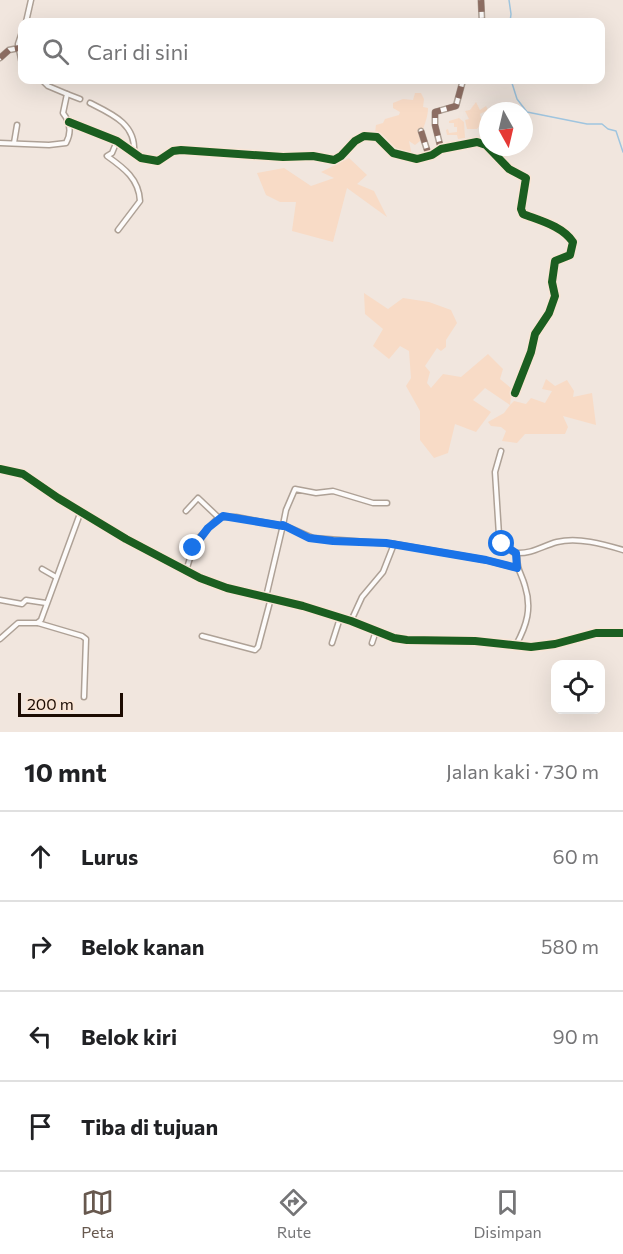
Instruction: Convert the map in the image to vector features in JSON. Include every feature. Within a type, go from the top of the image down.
[{"type":"street","points":[[27,18],[31,0]]},
{"type":"street","points":[[481,0],[482,18]]},
{"type":"street","points":[[0,58],[11,49],[18,48]]},
{"type":"street","points":[[46,84],[80,99]]},
{"type":"street","points":[[441,149],[436,130],[435,112],[456,106],[462,84]]},
{"type":"street","points":[[0,143],[65,144],[70,132],[69,122],[63,114],[67,94]]},
{"type":"street","points":[[90,103],[120,118],[134,138],[134,153]]},
{"type":"street","points":[[69,122],[117,141],[141,158],[158,161],[173,151],[181,150],[283,157],[313,156],[334,160],[346,153],[359,138],[369,135],[380,139],[390,151],[417,159],[429,156],[441,149],[474,142],[483,143],[509,169],[526,178],[521,209],[523,214],[552,225],[570,237],[573,242],[570,255],[555,261],[552,282],[555,296],[549,313],[535,334],[531,352],[515,393]]},
{"type":"street","points":[[14,143],[17,125]]},
{"type":"street","points":[[421,131],[429,156]]},
{"type":"street","points":[[117,141],[112,153],[107,156],[128,171],[137,185],[140,201],[118,231]]},
{"type":"street","points":[[501,451],[495,472],[499,535],[502,544],[516,553],[527,554],[557,542],[571,541],[623,550]]},
{"type":"street","points":[[0,469],[23,474],[126,539],[186,571],[227,588],[351,621],[405,640],[476,641],[532,647],[554,644],[594,633],[623,633]]},
{"type":"street","points":[[202,636],[255,650],[258,647],[287,505],[295,489],[316,493],[333,491],[373,504],[387,503]]},
{"type":"street","points":[[186,510],[198,498],[218,518]]},
{"type":"street","points":[[37,623],[42,618],[81,511]]},
{"type":"street","points":[[186,571],[195,542],[218,518],[236,517],[283,526],[309,538],[394,544],[486,560],[517,568]]},
{"type":"street","points":[[351,621],[362,597],[382,572],[394,544]]},
{"type":"street","points":[[516,553],[517,568],[526,588],[529,607],[526,624],[516,645]]},
{"type":"street","points":[[42,569],[56,577]]},
{"type":"street","points":[[0,600],[22,604],[26,600],[46,603]]},
{"type":"street","points":[[332,643],[340,618]]},
{"type":"street","points":[[0,639],[18,623],[37,623],[82,636],[86,639],[84,697]]},
{"type":"street","points":[[372,643],[376,631]]},
{"type":"shaded area","points":[[415,93],[421,93],[424,99],[423,107],[428,108],[420,141],[415,145],[409,141],[412,156],[393,151],[370,133],[375,133],[376,125],[383,123],[385,119],[399,115],[400,112],[393,108],[393,103],[403,99],[413,100]]},
{"type":"shaded area","points":[[476,102],[479,108],[477,129],[467,129],[465,120],[469,119],[465,111],[470,110]]},
{"type":"shaded area","points":[[459,118],[464,122],[465,138],[458,139],[457,135],[447,135],[446,130],[448,129],[449,133],[457,132],[457,127],[449,121]]},
{"type":"shaded area","points":[[349,158],[367,175],[357,184],[374,191],[387,217],[347,188],[333,242],[292,231],[296,202],[280,202],[266,195],[257,173],[284,168],[311,186],[334,178],[321,172]]},
{"type":"shaded area","points":[[364,293],[388,309],[403,298],[429,302],[451,310],[457,323],[446,340],[446,347],[441,351],[437,348],[425,366],[430,372],[427,383],[431,388],[443,374],[461,377],[488,354],[503,369],[500,379],[512,389],[510,405],[485,388],[473,400],[491,412],[476,432],[455,424],[448,453],[434,458],[420,440],[420,411],[406,386],[411,378],[409,351],[400,346],[389,359],[373,346],[383,329],[365,314]]},
{"type":"shaded area","points":[[546,379],[555,386],[567,380],[574,391],[573,397],[592,393],[596,425],[563,416],[568,427],[565,434],[525,434],[517,443],[502,441],[506,431],[501,427],[491,426],[488,422],[504,413],[514,401],[526,404],[531,398],[545,403],[552,391],[542,389]]},
{"type":"waterway","points":[[509,0],[510,18]]},
{"type":"waterway","points":[[512,84],[517,99],[527,112],[587,124],[602,124],[616,131],[623,152]]},
{"type":"marked path","points":[[481,0],[482,18]]},
{"type":"marked path","points":[[0,58],[9,50],[18,48]]},
{"type":"marked path","points":[[438,152],[441,149],[435,125],[435,112],[456,106],[462,84]]},
{"type":"marked path","points":[[421,131],[429,156]]},
{"type":"cycle path","points":[[69,122],[117,141],[141,158],[158,161],[173,151],[181,150],[283,157],[313,156],[334,160],[364,136],[377,137],[393,153],[417,159],[432,155],[441,149],[477,142],[486,145],[509,169],[526,178],[521,209],[523,214],[557,228],[573,242],[570,255],[555,261],[552,282],[555,296],[549,313],[535,334],[531,352],[515,393]]},
{"type":"cycle path","points":[[0,469],[23,474],[126,539],[200,578],[227,588],[303,606],[394,638],[475,641],[531,647],[555,644],[596,633],[623,633]]},
{"type":"route","points":[[193,548],[195,542],[208,528],[223,516],[283,525],[309,538],[386,543],[486,560],[517,568],[516,553],[502,544]]}]
